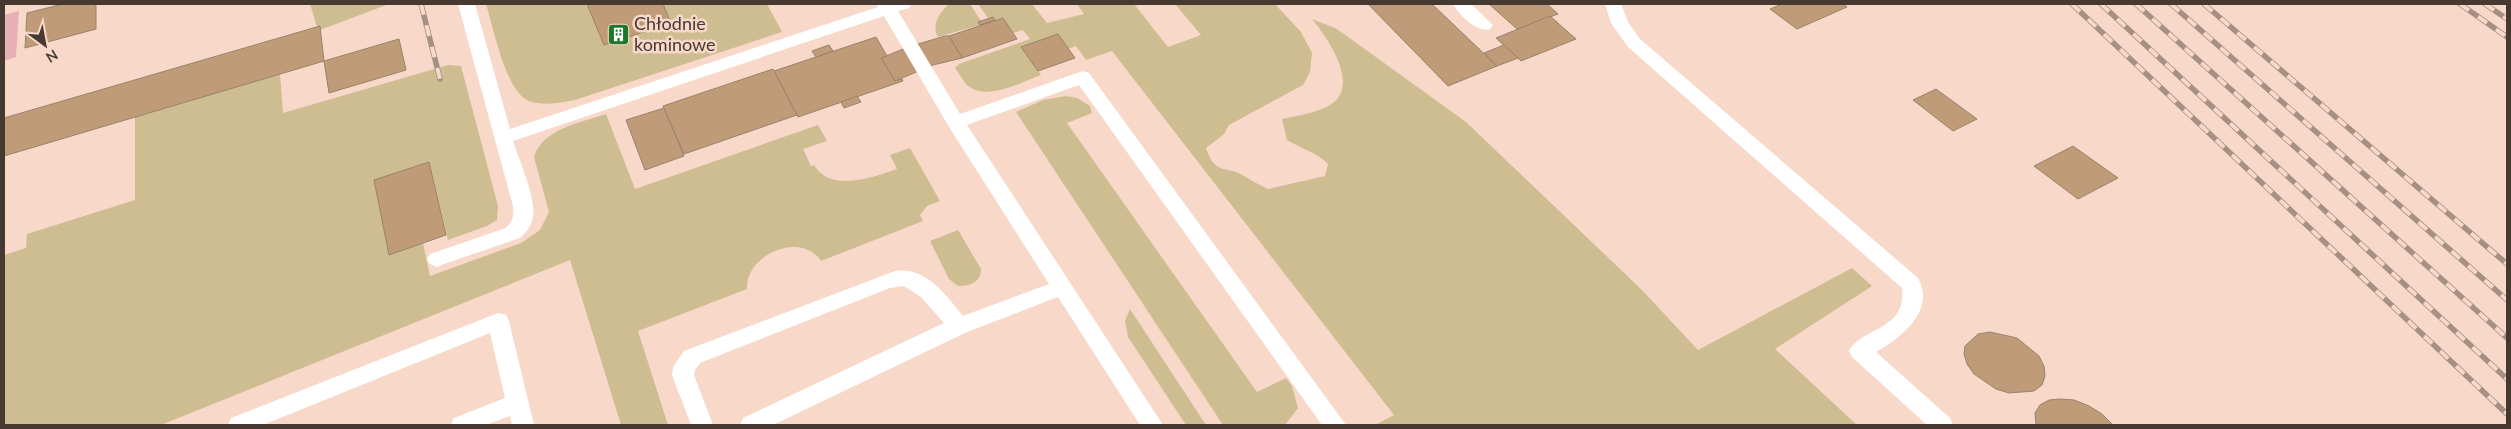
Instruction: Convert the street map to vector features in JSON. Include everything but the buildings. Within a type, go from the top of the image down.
[{"type":"lane","points":[[437,259],[513,233],[522,226],[524,217],[466,4]]},
{"type":"lane","points":[[1461,4],[1484,25]]},
{"type":"lane","points":[[1613,4],[1620,23],[1634,43],[1911,284],[1914,290],[1909,313],[1901,326],[1860,351],[1942,425]]},
{"type":"lane","points":[[503,138],[892,5],[956,122],[1152,425]]},
{"type":"lane","points":[[956,122],[1083,77],[1334,425]]},
{"type":"lane","points":[[702,425],[682,375],[684,367],[692,357],[883,282],[896,278],[907,278],[919,283],[958,326]]},
{"type":"lane","points":[[751,425],[958,326],[1063,287]]},
{"type":"lane","points":[[239,425],[498,321],[523,425]]},
{"type":"lane","points":[[462,425],[518,403]]},
{"type":"shaded area","points":[[310,4],[389,4],[320,30],[320,26],[317,27]]},
{"type":"shaded area","points":[[486,4],[587,4],[604,45],[671,23],[663,4],[767,4],[782,32],[575,100],[546,104],[529,101],[514,86],[507,73]]},
{"type":"shaded area","points":[[949,4],[970,4],[981,21],[978,22],[980,25],[938,37],[935,28],[937,19]]},
{"type":"shaded area","points":[[978,4],[1032,4],[1047,23],[1084,14],[1077,4],[1134,4],[1168,47],[1201,35],[1175,4],[1275,4],[1301,32],[1312,53],[1310,72],[1303,85],[1229,125],[1224,134],[1206,148],[1213,163],[1217,166],[1237,173],[1268,189],[1325,176],[1328,164],[1319,156],[1287,140],[1282,119],[1319,110],[1336,100],[1342,90],[1343,78],[1340,65],[1327,39],[1312,19],[1337,29],[1466,122],[1641,289],[1698,350],[1852,268],[1872,286],[1775,349],[1857,425],[1375,425],[1394,415],[1112,51],[1086,60],[1076,46],[1068,49],[1022,47],[1041,75],[1003,89],[983,92],[974,89],[966,84],[955,68],[959,64],[1030,39],[1023,30],[1013,33],[1003,18],[995,20],[993,17],[988,18]]},
{"type":"shaded area","points":[[19,11],[16,57],[4,61],[4,15]]},
{"type":"shaded area","points":[[448,65],[461,66],[498,206],[497,220],[487,226],[448,240],[429,162],[374,180],[389,255],[423,243],[430,276],[521,243],[540,230],[549,212],[534,157],[538,147],[554,133],[564,128],[606,114],[635,189],[818,125],[827,141],[803,149],[811,166],[814,165],[821,174],[830,179],[841,181],[877,176],[897,169],[890,155],[910,148],[940,201],[927,206],[920,215],[923,221],[821,261],[812,252],[801,248],[788,247],[776,251],[764,257],[755,266],[749,277],[747,289],[638,331],[668,425],[621,425],[570,260],[161,425],[4,425],[4,255],[26,248],[27,234],[135,200],[135,117],[280,74],[283,113]]},
{"type":"shaded area","points":[[1066,96],[1077,98],[1090,106],[1092,113],[1067,123],[1257,392],[1286,378],[1292,386],[1298,408],[1285,425],[1223,425],[1016,112],[1043,100]]},
{"type":"shaded area","points":[[958,230],[981,269],[977,281],[958,286],[949,279],[930,241]]},
{"type":"shaded area","points":[[1130,309],[1206,425],[1186,425],[1128,337],[1125,321]]},
{"type":"railway","points":[[421,4],[440,79]]},
{"type":"railway","points":[[2072,4],[2507,414]]},
{"type":"railway","points":[[2101,4],[2507,379]]},
{"type":"railway","points":[[2136,4],[2507,338]]},
{"type":"railway","points":[[2171,4],[2507,300]]},
{"type":"railway","points":[[2204,4],[2507,264]]},
{"type":"railway","points":[[2460,4],[2507,37]]},
{"type":"railway","points":[[2485,4],[2507,19]]},
{"type":"place","name":"Chłodnie kominowe","points":[[618,34]]}]
